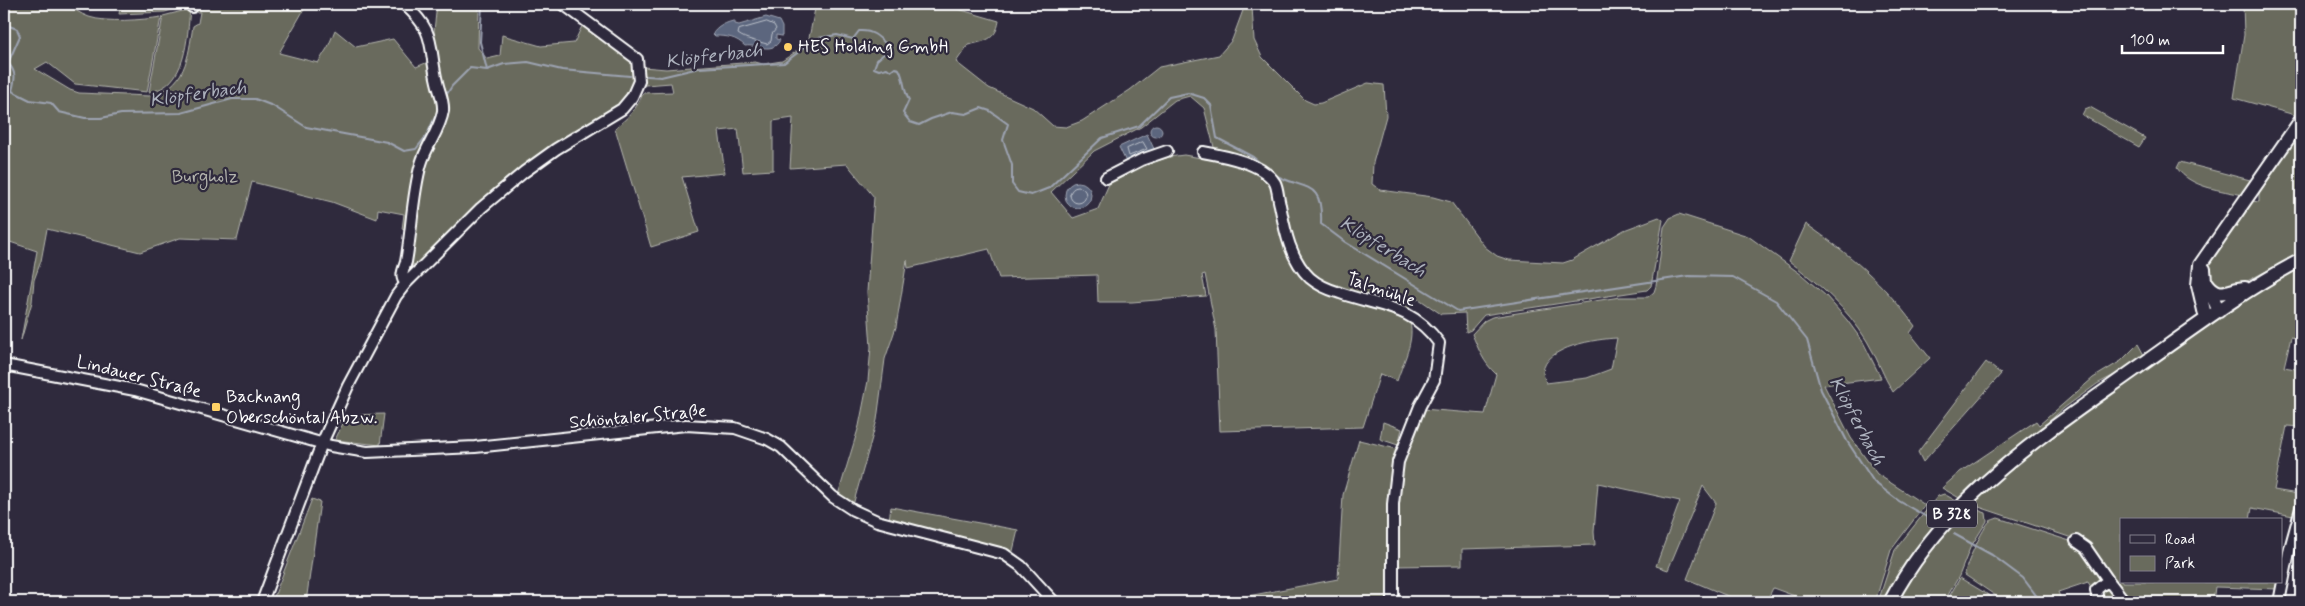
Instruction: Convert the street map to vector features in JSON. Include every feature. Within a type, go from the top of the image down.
[{"type":"main road","points":[[2206,319],[2197,276],[2200,265],[2301,120]]},
{"type":"main road","points":[[2208,254],[2204,271],[2205,281],[2219,310]]},
{"type":"main road","name":"B 328","points":[[1890,602],[1906,574],[1935,533],[1989,478],[2206,319],[2252,288],[2301,260]]},
{"type":"main road","points":[[2205,281],[2213,290],[2223,293],[2232,292],[2240,288],[2252,288]]},
{"type":"street","points":[[404,4],[423,23],[429,35],[437,84],[442,98],[440,122],[422,162],[416,184],[410,235],[402,276],[406,283]]},
{"type":"street","points":[[262,602],[322,443],[348,386],[389,309],[406,283],[481,208],[524,172],[556,149],[622,109],[632,97],[639,81],[637,59],[563,4]]},
{"type":"street","points":[[1106,178],[1141,160],[1167,151]]},
{"type":"street","name":"Talmühle","points":[[1203,152],[1229,157],[1263,171],[1275,184],[1285,231],[1297,263],[1311,279],[1327,289],[1407,313],[1422,323],[1439,343],[1434,380],[1420,406],[1398,462],[1393,504],[1393,602]]},
{"type":"street","name":"Lindauer Straße","points":[[4,365],[135,390],[322,443]]},
{"type":"street","name":"Schöntaler Straße","points":[[322,443],[333,447],[379,453],[552,440],[686,425],[735,428],[767,439],[781,447],[834,497],[853,510],[878,521],[1004,554],[1021,566],[1054,602]]},
{"type":"street","points":[[2279,602],[2289,552],[2301,508]]},
{"type":"street","points":[[2076,541],[2086,548],[2125,602]]},
{"type":"street","points":[[2098,602],[2096,590],[2108,580]]},
{"type":"green space","name":"Burgholz","points":[[61,3],[89,17],[105,20],[135,20],[161,17],[147,92],[75,84],[47,62],[35,69],[70,90],[79,93],[149,96],[171,86],[183,70],[187,60],[193,26],[198,23],[200,12],[195,12],[198,5],[201,9],[209,4],[303,4],[306,6],[279,53],[318,63],[328,47],[335,30],[356,47],[393,39],[416,67],[438,58],[434,31],[437,4],[481,4],[479,8],[478,48],[487,59],[500,56],[502,35],[541,46],[574,43],[582,26],[643,67],[666,69],[755,62],[763,64],[782,61],[800,49],[809,38],[816,4],[941,4],[999,21],[998,27],[989,39],[968,45],[956,62],[989,88],[1033,108],[1053,126],[1066,127],[1082,121],[1130,90],[1159,67],[1219,55],[1232,40],[1245,5],[1252,6],[1254,40],[1262,57],[1305,100],[1314,104],[1321,103],[1368,83],[1384,85],[1386,116],[1373,163],[1372,184],[1380,190],[1433,197],[1451,202],[1485,247],[1497,256],[1509,260],[1563,263],[1572,260],[1624,230],[1659,217],[1663,220],[1651,286],[1647,290],[1484,315],[1471,330],[1466,332],[1465,313],[1441,314],[1419,299],[1413,301],[1408,311],[1364,300],[1333,290],[1308,273],[1299,262],[1291,245],[1276,185],[1278,182],[1265,169],[1231,155],[1215,151],[1204,108],[1190,96],[1175,100],[1141,127],[1094,151],[1051,192],[1073,218],[1098,209],[1109,184],[1148,164],[1169,157],[1184,155],[1212,160],[1214,155],[1237,161],[1260,172],[1271,183],[1287,246],[1296,266],[1302,274],[1320,288],[1332,294],[1356,302],[1407,314],[1410,322],[1411,339],[1397,381],[1380,374],[1363,427],[1220,431],[1216,330],[1205,274],[1202,275],[1206,296],[1132,302],[1098,302],[1097,275],[999,278],[989,249],[908,268],[907,260],[896,327],[885,359],[877,420],[853,505],[838,495],[859,426],[868,381],[871,347],[867,292],[874,197],[847,164],[790,168],[793,118],[773,121],[773,170],[743,172],[738,129],[719,131],[725,173],[682,177],[699,232],[651,247],[615,128],[632,113],[643,93],[673,92],[671,83],[633,86],[620,106],[522,170],[479,206],[418,267],[414,264],[407,275],[405,273],[413,233],[402,229],[404,214],[378,209],[377,219],[332,202],[252,182],[237,240],[180,238],[140,252],[47,229],[41,261],[34,280],[32,302],[21,340],[37,251],[4,240],[4,4]]},
{"type":"green space","points":[[121,4],[189,5],[165,12],[119,14]]},
{"type":"green space","points":[[2243,4],[2301,4],[2301,106],[2295,115],[2234,98],[2244,35]]},
{"type":"green space","points":[[190,9],[186,46],[178,71],[171,81],[162,88],[149,92],[163,16]]},
{"type":"green space","points":[[2090,107],[2145,138],[2139,147],[2082,115],[2085,109]]},
{"type":"green space","points":[[2301,130],[2301,253],[2230,290],[2210,284],[2206,266],[2252,201],[2259,202],[2259,188]]},
{"type":"green space","points":[[2180,162],[2254,181],[2243,195],[2216,190],[2198,184],[2183,175],[2177,168]]},
{"type":"green space","points":[[1679,214],[1748,236],[1802,275],[1826,296],[1863,342],[1881,378],[1824,385],[1851,438],[1877,474],[1925,505],[1891,550],[1875,602],[1811,602],[1773,588],[1766,602],[1742,602],[1687,579],[1716,503],[1703,486],[1668,570],[1656,566],[1680,501],[1598,483],[1594,532],[1595,545],[1462,549],[1462,565],[1395,566],[1395,503],[1401,463],[1422,409],[1485,414],[1496,374],[1479,351],[1472,334],[1484,321],[1492,317],[1620,297],[1648,297],[1654,292],[1656,286],[1664,227],[1670,218]],"holes":[[[1617,338],[1611,369],[1587,378],[1546,383],[1543,372],[1546,363],[1562,350],[1585,342]]]},
{"type":"green space","points":[[1806,224],[1865,270],[1903,310],[1915,326],[1910,333],[1930,358],[1893,392],[1871,347],[1851,318],[1822,288],[1789,261]]},
{"type":"green space","points":[[2301,265],[2301,339],[2291,337],[2284,367],[2301,370],[2301,427],[2287,426],[2274,490],[2298,494],[2293,516],[2252,508],[2250,518],[2120,518],[2120,584],[2279,584],[2278,589],[2215,587],[2213,602],[2129,602],[2078,540],[1973,505],[1972,508],[1986,513],[1987,521],[1970,548],[1959,576],[1944,602],[1894,602],[1908,578],[1954,518],[2021,457],[2241,301]]},
{"type":"green space","points":[[2138,344],[2144,355],[2118,373],[2097,384],[2064,408],[1961,499],[1942,488],[1960,472],[2036,421],[2039,425],[2093,378],[2121,361]]},
{"type":"green space","points":[[1986,362],[2001,374],[1923,462],[1918,452]]},
{"type":"green space","points":[[384,414],[380,445],[335,440],[347,415]]},
{"type":"green space","points":[[1383,422],[1402,429],[1398,445],[1380,439]]},
{"type":"green space","points":[[1359,440],[1401,450],[1391,602],[1250,602],[1248,596],[1338,579],[1343,495]]},
{"type":"green space","points":[[1944,494],[1958,502],[1885,602],[1878,602],[1895,550],[1938,496]]},
{"type":"green space","points":[[312,499],[320,502],[306,602],[272,602]]},
{"type":"green space","points":[[891,507],[1018,530],[1012,555],[889,520]]},
{"type":"green space","points":[[1998,518],[2073,542],[2085,549],[2104,578],[2091,587],[2088,582],[2058,592],[2062,602],[2005,602],[1965,575],[1983,530],[1990,521]]},
{"type":"green space","points":[[1960,578],[2000,602],[1946,602]]},
{"type":"green space","points":[[2108,586],[2124,602],[2101,602],[2100,591]]},
{"type":"water","points":[[766,17],[779,21],[782,27],[782,36],[776,35],[776,39],[780,40],[773,47],[745,46],[735,39],[715,36],[713,34],[719,27],[729,22],[735,21],[735,24],[739,25]]},
{"type":"water","points":[[1154,125],[1158,125],[1162,131],[1158,137],[1154,137],[1150,133],[1150,129]]},
{"type":"water","points":[[1147,134],[1155,151],[1127,164],[1119,147]]},
{"type":"water","points":[[1078,182],[1087,186],[1091,195],[1087,204],[1078,208],[1069,204],[1065,195],[1069,186]]},
{"type":"waterway","points":[[482,4],[480,42],[487,70]]},
{"type":"waterway","name":"Klöpferbach","points":[[4,24],[17,29],[20,36],[8,63],[13,70],[14,76],[12,91],[30,100],[51,103],[59,112],[85,118],[101,118],[121,114],[181,113],[232,99],[255,99],[273,106],[306,127],[387,142],[404,151],[416,149],[427,135],[439,108]]},
{"type":"waterway","name":"Klöpferbach","points":[[647,76],[661,77],[699,68],[784,63],[800,51],[811,39],[837,35],[853,39],[859,31],[868,32],[878,36],[887,45],[887,51],[877,60],[874,68],[879,70],[887,68],[891,71],[895,68],[899,69],[909,100],[903,113],[910,122],[919,125],[952,112],[966,114],[981,108],[990,111],[1008,124],[1003,140],[1012,165],[1012,184],[1018,192],[1031,195],[1049,188],[1102,138],[1139,126],[1169,97],[1188,93],[1204,98],[1211,105],[1217,138],[1253,157],[1264,166]]},
{"type":"waterway","name":"Klöpferbach","points":[[445,97],[452,86],[470,68],[487,70],[504,64],[528,62],[562,70],[630,76]]},
{"type":"waterway","name":"Klöpferbach","points":[[1275,175],[1304,186],[1315,193],[1321,210],[1321,224],[1345,242],[1458,311],[1688,276],[1733,277],[1776,301],[1807,340],[1821,390],[1847,441],[1874,482],[1899,501],[1930,519]]},
{"type":"waterway","name":"Klöpferbach","points":[[1954,534],[1992,555],[2023,578],[2041,602]]},
{"type":"place","name":"HES Holding GmbH","points":[[788,47]]},
{"type":"place","name":"Backnang Oberschöntal Abzw.","points":[[216,407]]}]
